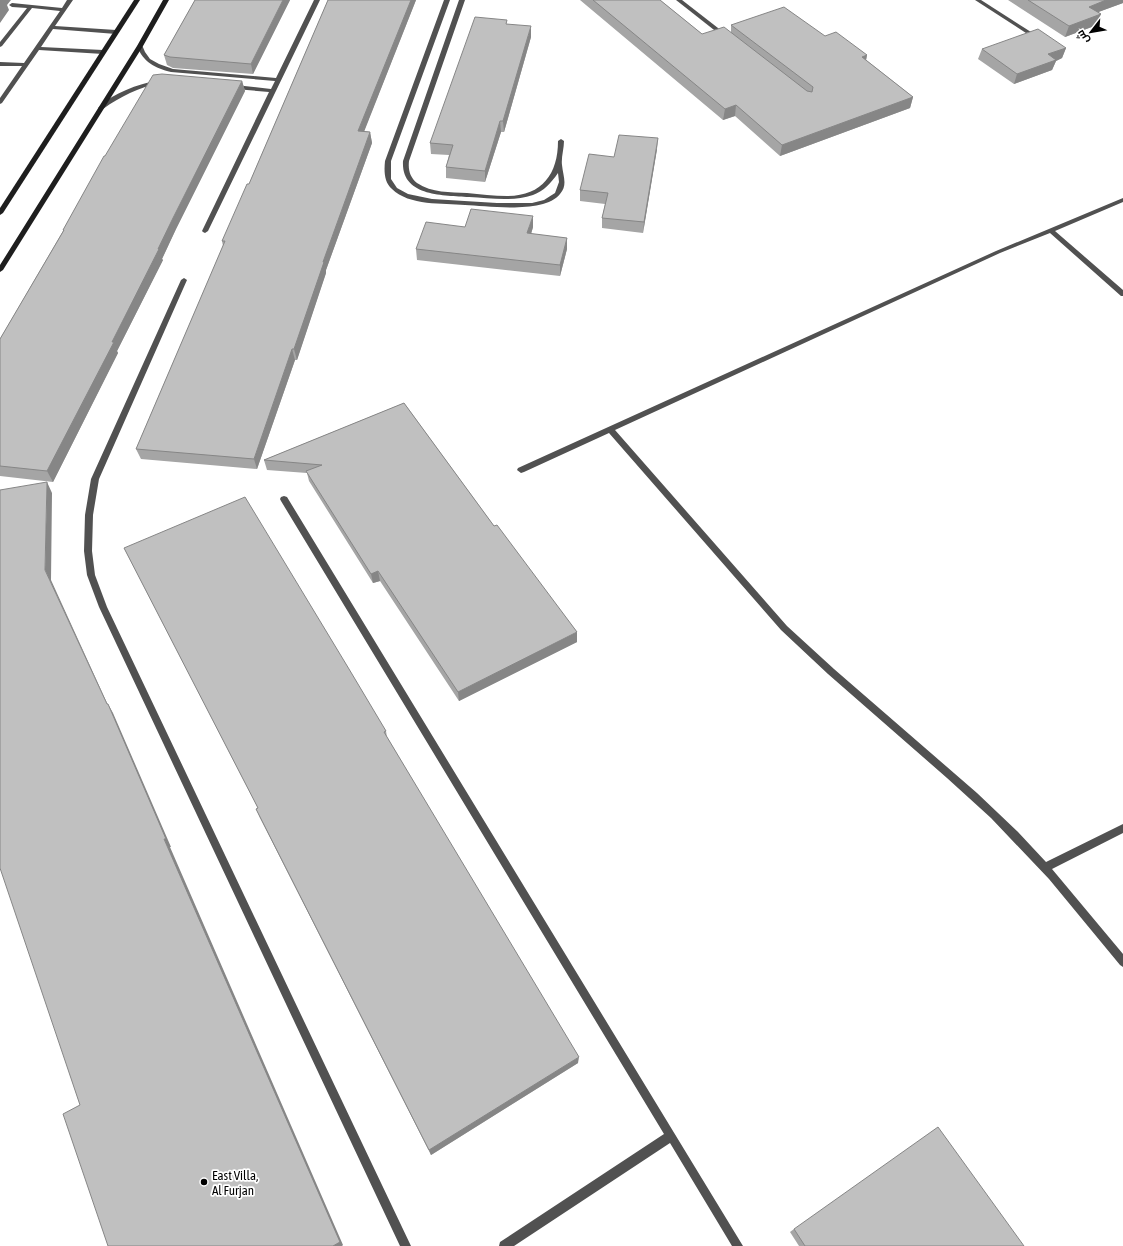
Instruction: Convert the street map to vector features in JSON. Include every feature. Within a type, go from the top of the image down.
[{"type":"street","points":[[0,102],[53,27],[70,0]]},
{"type":"street","points":[[0,213],[137,0]]},
{"type":"street","points":[[0,270],[140,46],[166,0]]},
{"type":"street","points":[[205,231],[317,0]]},
{"type":"street","points":[[447,0],[388,161],[386,173],[390,183],[399,192],[420,199],[523,206],[544,202],[558,192],[563,179],[559,165],[561,141]]},
{"type":"street","points":[[462,0],[406,161],[405,168],[407,176],[420,188],[431,192],[508,198],[529,194],[542,188],[550,182],[559,165]]},
{"type":"street","points":[[679,0],[730,40]]},
{"type":"street","points":[[978,0],[1028,32]]},
{"type":"street","points":[[12,5],[63,10]]},
{"type":"street","points":[[0,44],[30,7]]},
{"type":"street","points":[[53,27],[116,32]]},
{"type":"street","points":[[140,46],[142,53],[150,61],[162,68],[173,71],[278,80]]},
{"type":"street","points":[[38,48],[103,52]]},
{"type":"street","points":[[0,64],[26,65]]},
{"type":"street","points":[[101,108],[122,93],[136,87],[165,81]]},
{"type":"street","points":[[227,86],[273,91]]},
{"type":"street","points":[[520,470],[1050,230],[1123,200]]},
{"type":"street","points":[[1050,230],[1123,294]]},
{"type":"street","points":[[184,280],[95,479],[88,508],[87,542],[92,576],[103,607],[406,1246]]},
{"type":"street","points":[[610,429],[784,628],[815,658],[974,796],[1046,868],[1085,912],[1123,962]]},
{"type":"street","points":[[284,499],[738,1246]]},
{"type":"street","points":[[1046,868],[1123,828]]},
{"type":"street","points":[[504,1246],[671,1136]]},
{"type":"building","points":[[195,0],[283,0],[251,64],[170,57],[164,55]]},
{"type":"building","points":[[328,0],[411,0],[358,131],[370,132],[254,459],[136,449],[225,241],[222,241],[247,184],[249,184]]},
{"type":"building","points":[[593,0],[660,0],[702,34],[724,27],[807,91],[812,92],[813,87],[731,25],[784,7],[825,36],[836,32],[867,55],[862,57],[913,97],[782,145],[736,105],[725,109]]},
{"type":"building","points":[[1028,0],[1106,0],[1089,7],[1101,14],[1069,26]]},
{"type":"building","points":[[475,17],[507,20],[506,24],[531,26],[503,121],[500,121],[485,171],[446,167],[453,145],[430,143]]},
{"type":"building","points":[[1038,29],[1066,48],[1048,54],[1056,60],[1017,74],[982,49]]},
{"type":"building","points":[[162,74],[242,81],[112,342],[114,342],[47,471],[0,466],[0,339],[64,230],[104,156],[153,75]]},
{"type":"building","points":[[619,135],[658,138],[644,222],[602,218],[608,193],[580,190],[589,154],[614,157]]},
{"type":"building","points":[[471,209],[533,216],[527,233],[567,238],[560,265],[416,249],[426,222],[465,227]]},
{"type":"building","points":[[404,403],[494,526],[497,525],[577,632],[458,692],[378,571],[371,574],[306,471],[322,465],[264,460]]},
{"type":"building","points":[[47,482],[45,570],[108,704],[166,839],[164,839],[340,1242],[333,1246],[108,1246],[63,1114],[80,1105],[0,868],[0,490]]},
{"type":"building","points":[[245,497],[386,731],[384,732],[579,1057],[429,1150],[256,809],[258,808],[124,548]]},
{"type":"building","points":[[938,1127],[1024,1246],[805,1246],[794,1229]]},
{"type":"place","name":"East Villa, Al Furjan","points":[[204,1182]]}]
